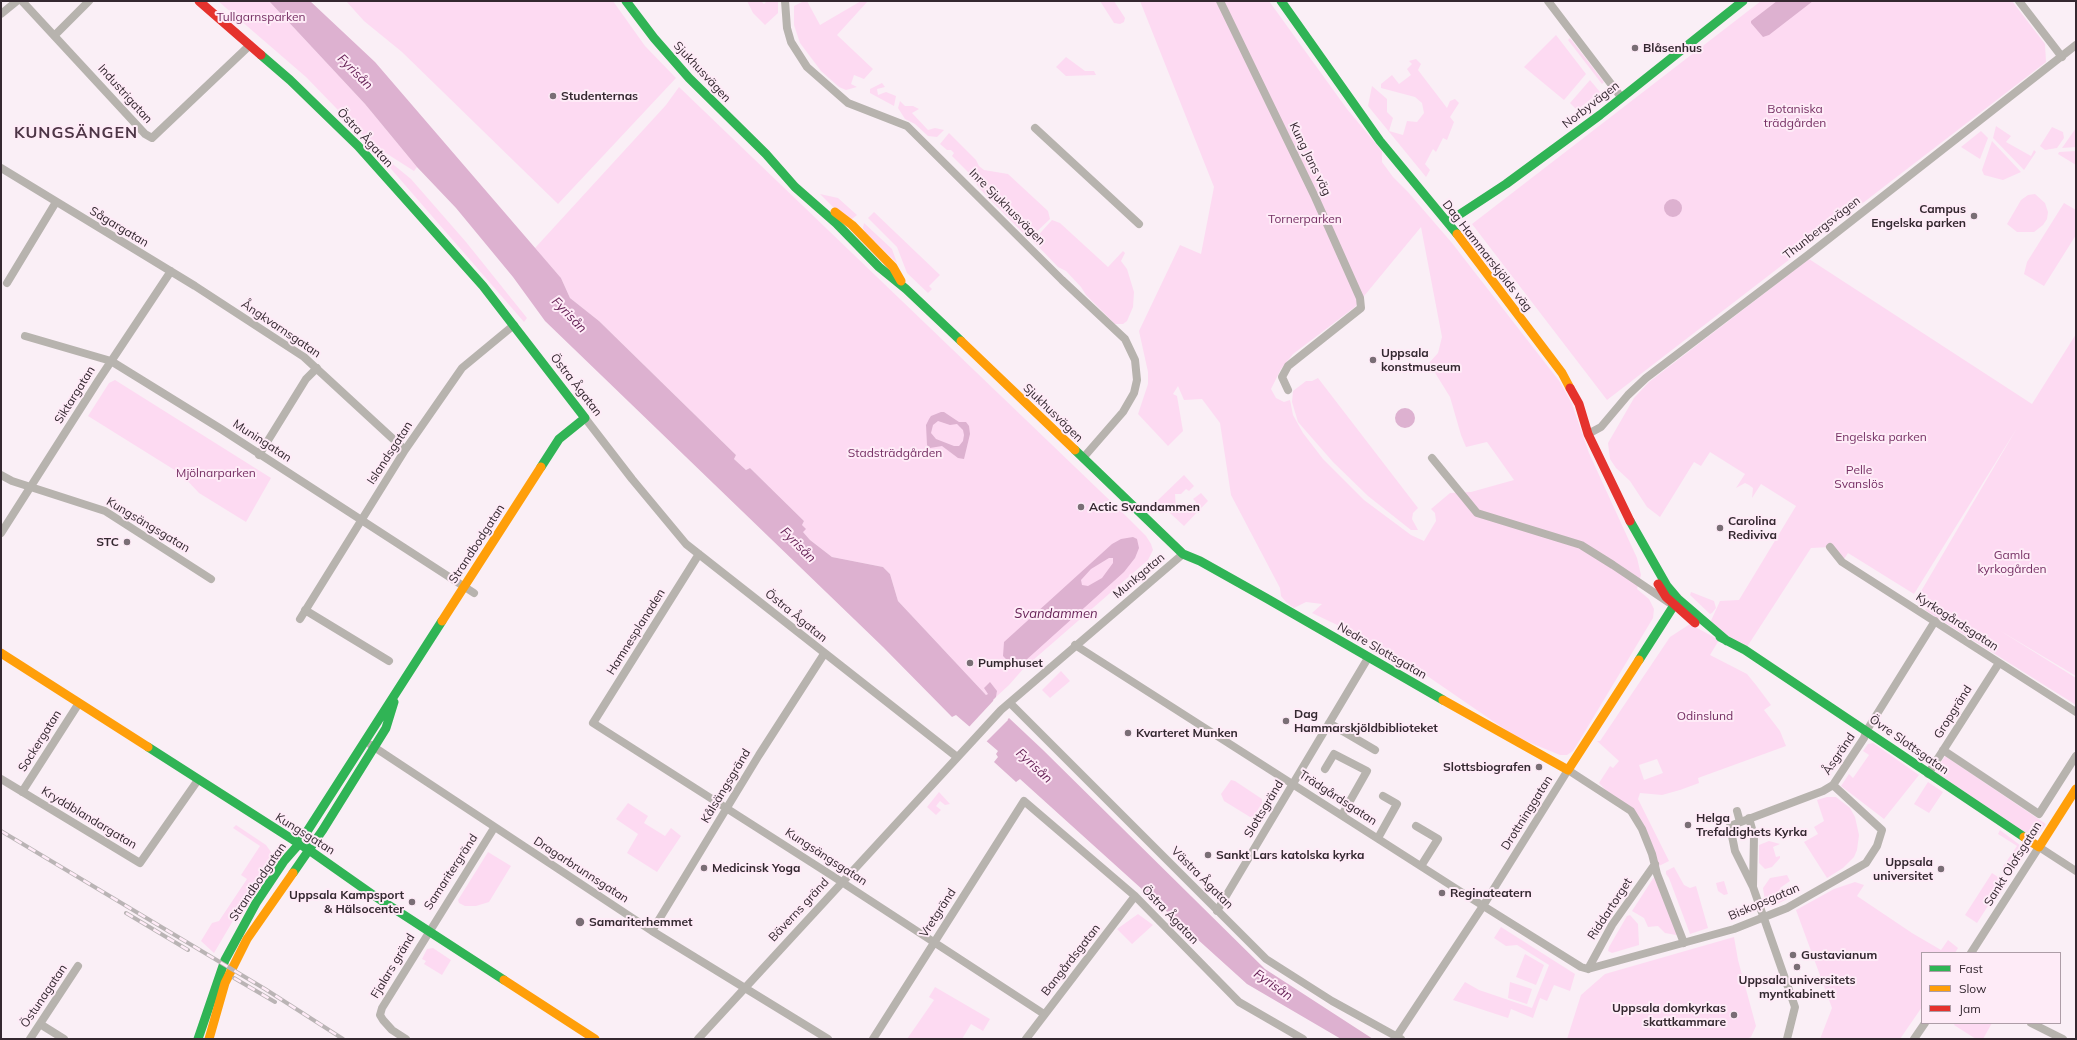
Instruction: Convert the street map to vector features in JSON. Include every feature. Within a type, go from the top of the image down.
[{"type":"street","points":[[1,1],[8,7]]},
{"type":"street","points":[[1,14],[17,1]]},
{"type":"street","name":"Industrigatan","points":[[22,1],[145,134],[152,138],[250,45]]},
{"type":"street","points":[[55,35],[89,1]]},
{"type":"street","name":"Östra Ågatan","points":[[199,1],[290,80],[358,146],[483,286],[675,532],[699,554],[824,654],[951,751],[957,758]]},
{"type":"street","name":"Sjukhusvägen","points":[[626,1],[654,38],[689,78],[766,154],[795,187],[836,223],[878,267],[906,289],[1183,554]]},
{"type":"street","name":"Inre Sjukhusvägen","points":[[785,1],[787,28],[792,42],[807,67],[848,103],[906,126],[1062,280],[1125,339],[1135,360],[1137,380],[1134,394],[1123,412],[1083,458]]},
{"type":"street","name":"Kung Jans väg","points":[[1220,1],[1315,197],[1360,298],[1362,308],[1288,366],[1282,377],[1288,390]]},
{"type":"street","name":"Dag Hammarskjölds väg","points":[[1281,1],[1380,141],[1432,205],[1448,222],[1562,373],[1579,404],[1588,434],[1642,545],[1676,602]]},
{"type":"street","points":[[1548,1],[1621,97]]},
{"type":"street","name":"Norbyvägen","points":[[1448,222],[1506,184],[1744,1]]},
{"type":"street","points":[[2020,1],[2062,57]]},
{"type":"street","name":"Thunbergsvägen","points":[[1588,434],[1601,427],[1646,378],[1808,255],[2076,45]]},
{"type":"street","points":[[1035,128],[1139,224]]},
{"type":"street","name":"Sågargatan","points":[[1,168],[170,271]]},
{"type":"street","points":[[7,283],[56,202]]},
{"type":"street","name":"Siktargatan","points":[[1,533],[170,271]]},
{"type":"street","name":"Ångkvarnsgatan","points":[[170,271],[304,357],[405,450]]},
{"type":"street","name":"Islandsgatan","points":[[300,619],[405,450],[462,368],[514,325]]},
{"type":"street","name":"Muningatan","points":[[25,336],[111,361],[361,519],[474,593]]},
{"type":"street","points":[[260,455],[306,380],[317,368]]},
{"type":"street","name":"Strandbodgatan","points":[[198,1039],[224,960],[256,902],[284,861],[299,844],[559,439],[586,418]]},
{"type":"street","points":[[1432,458],[1477,513],[1581,545],[1646,588],[1676,602]]},
{"type":"street","name":"Kungsängsgatan","points":[[1,475],[30,487],[105,511],[212,579]]},
{"type":"street","name":"Dag Hammarskjölds väg","points":[[1642,545],[1643,556],[1655,580],[1676,602]]},
{"type":"street","name":"Kyrkogårdsgatan","points":[[1830,546],[1842,562],[2076,712]]},
{"type":"street","name":"Hamnesplanaden","points":[[593,723],[699,554]]},
{"type":"street","name":"Munkgatan","points":[[970,743],[1010,702],[1183,554]]},
{"type":"street","name":"Nedre Slottsgatan","points":[[1183,554],[1200,561],[1253,590],[1368,658],[1568,770]]},
{"type":"street","points":[[1646,588],[1652,588],[1655,585],[1655,580]]},
{"type":"street","name":"Övre Slottsgatan","points":[[1676,602],[1701,627],[1745,650],[1866,730],[1928,774],[2076,871]]},
{"type":"street","name":"Drottninggatan","points":[[1398,1038],[1484,906],[1568,770],[1676,602]]},
{"type":"street","points":[[305,610],[389,661]]},
{"type":"street","name":"Åsgränd","points":[[1753,887],[1735,851],[1730,826],[1823,791],[1833,785],[1864,738],[1866,730],[1935,621]]},
{"type":"street","name":"Trädgårdsgatan","points":[[1075,645],[1484,906],[1581,967],[1588,969]]},
{"type":"street","name":"Kungsgatan","points":[[1,653],[309,850],[373,895],[429,930],[584,1036],[595,1039]]},
{"type":"street","name":"Kålsängsgränd","points":[[652,931],[726,809],[824,654]]},
{"type":"street","name":"Slottsgränd","points":[[1217,911],[1368,658]]},
{"type":"street","name":"Gropgränd","points":[[1928,774],[1999,663]]},
{"type":"street","name":"Strandbodgatan","points":[[209,1039],[225,983],[247,939],[309,850],[374,747],[387,724],[398,690]]},
{"type":"street","name":"Västra Ågatan","points":[[1010,702],[1266,959],[1332,1001],[1398,1038]]},
{"type":"street","name":"Sockergatan","points":[[22,792],[79,703]]},
{"type":"street","name":"Kungsängsgatan","points":[[593,723],[726,809],[936,939],[1044,1014]]},
{"type":"street","points":[[1329,723],[1375,750]]},
{"type":"street","name":"Dragarbrunnsgatan","points":[[365,741],[494,828],[652,931],[828,1039]]},
{"type":"street","name":"Bäverns gränd","points":[[698,1039],[744,987],[843,882],[970,743]]},
{"type":"street","name":"Övre Slottsgatan","points":[[1943,750],[2039,814]]},
{"type":"street","points":[[1326,769],[1334,754],[1367,771],[1342,815]]},
{"type":"street","name":"Sankt Olofsgatan","points":[[2039,814],[2076,756]]},
{"type":"street","points":[[1568,770],[1631,811],[1642,829],[1684,943]]},
{"type":"street","name":"Kryddblandargatan","points":[[1,779],[140,863],[198,780]]},
{"type":"street","name":"Biskopsgatan","points":[[1588,969],[1734,929],[1763,918],[1787,908],[1866,863],[1877,846],[1882,830],[1833,785]]},
{"type":"street","name":"Sankt Olofsgatan","points":[[1972,952],[2076,789]]},
{"type":"street","points":[[1378,838],[1397,804],[1383,796]]},
{"type":"street","name":"Östra Ågatan","points":[[1024,801],[1135,896],[1239,1002],[1303,1039]]},
{"type":"street","name":"Vretgränd","points":[[873,1039],[1024,801]]},
{"type":"street","points":[[1736,811],[1740,822]]},
{"type":"street","points":[[1749,818],[1754,836],[1753,887],[1796,1007],[1787,1039]]},
{"type":"street","points":[[1416,826],[1438,839],[1421,866]]},
{"type":"street","name":"Samaritergränd","points":[[429,930],[494,828]]},
{"type":"street","name":"Riddartorget","points":[[1588,969],[1612,925],[1655,864]]},
{"type":"street","name":"Bangårdsgatan","points":[[1026,1039],[1135,896]]},
{"type":"street","name":"Fjalars gränd","points":[[406,1039],[392,1030],[380,1015],[385,1001],[429,930]]},
{"type":"street","name":"Östunagatan","points":[[30,1039],[78,966]]},
{"type":"street","points":[[40,1024],[64,1039]]},
{"type":"street","points":[[1914,1039],[1924,1024]]},
{"type":"street","points":[[2033,1024],[2063,1039]]},
{"type":"green space","name":"Tullgarnsparken","points":[[218,1],[269,1],[365,104],[417,167],[414,171],[370,143],[306,77]]},
{"type":"green space","name":"Studenternas","points":[[346,1],[613,1],[645,46],[676,78],[558,204],[402,52],[364,21]]},
{"type":"green space","points":[[747,1],[761,1],[764,4],[767,1],[778,1],[778,13],[765,25],[753,13]]},
{"type":"green space","points":[[807,1],[820,25],[861,1],[868,1],[837,35],[873,69],[864,79],[854,75],[851,84],[857,87],[846,90],[839,87],[821,71],[800,43],[794,25],[794,6]]},
{"type":"green space","points":[[1100,1],[1114,1],[1125,18],[1124,22],[1120,24],[1114,23]]},
{"type":"green space","name":"Tornerparken","points":[[1140,1],[1269,1],[1347,109],[1382,151],[1382,162],[1393,177],[1452,243],[1560,382],[1572,404],[1589,453],[1637,558],[1641,575],[1637,589],[1649,599],[1654,609],[1653,618],[1573,751],[1567,755],[1560,755],[1516,737],[1388,649],[1312,613],[1322,604],[1306,602],[1294,608],[1286,602],[1281,596],[1280,588],[1231,495],[1220,423],[1202,399],[1184,400],[1178,386],[1173,394],[1177,396],[1183,431],[1168,446],[1138,414],[1148,384],[1148,372],[1139,331],[1180,245],[1201,254],[1214,187]],"holes":[[[1421,227],[1442,337],[1438,353],[1429,363],[1450,397],[1466,447],[1487,442],[1514,480],[1471,492],[1450,493],[1431,509],[1435,513],[1436,521],[1424,541],[1411,535],[1364,500],[1323,459],[1303,433],[1293,415],[1290,400],[1284,402],[1276,398],[1271,389],[1281,369],[1293,354],[1355,307]]]},
{"type":"green space","name":"Botaniska trädgården","points":[[1761,1],[2012,1],[2045,44],[2046,62],[1607,400],[1472,224]]},
{"type":"green space","points":[[1556,35],[1586,74],[1564,100],[1524,67]]},
{"type":"green space","points":[[1570,38],[1604,82],[1602,84],[1568,40]]},
{"type":"green space","points":[[1066,57],[1085,71],[1094,71],[1096,75],[1066,76],[1056,67]]},
{"type":"green space","points":[[1416,59],[1421,64],[1418,70],[1447,108],[1450,101],[1455,99],[1459,103],[1450,117],[1454,122],[1447,140],[1443,138],[1436,152],[1433,149],[1425,164],[1430,170],[1426,177],[1368,106],[1372,86],[1387,99],[1387,112],[1393,118],[1389,131],[1403,135],[1407,121],[1417,122],[1424,113],[1422,103],[1415,97],[1381,88],[1381,84],[1392,75],[1399,84],[1411,75],[1407,69],[1412,64],[1409,61]]},
{"type":"green space","points":[[1590,80],[1600,92],[1577,110],[1570,103]]},
{"type":"green space","points":[[882,83],[885,87],[877,89],[878,95],[886,92],[896,96],[894,106],[870,93],[870,89]]},
{"type":"green space","name":"Stadsträdgården","points":[[679,87],[1124,514],[1146,536],[1151,544],[1153,550],[1148,560],[1024,668],[996,697],[997,691],[986,695],[898,601],[890,574],[883,567],[832,557],[810,540],[803,532],[802,525],[804,521],[750,468],[746,470],[734,459],[736,455],[599,321],[570,298],[561,278],[535,248],[666,105]]},
{"type":"green space","points":[[900,101],[905,106],[913,106],[919,109],[912,113],[928,130],[935,128],[944,130],[937,137],[928,136],[915,124],[905,119],[898,108]]},
{"type":"green space","points":[[1996,126],[2011,136],[2006,142],[2031,156],[2034,150],[2036,152],[2024,170],[1993,138]]},
{"type":"green space","points":[[2052,127],[2063,132],[2064,138],[2057,148],[2045,150],[2040,146]]},
{"type":"green space","points":[[2076,128],[2076,147],[2062,148]]},
{"type":"green space","points":[[1981,131],[1988,138],[1980,159],[1961,147]]},
{"type":"green space","points":[[949,133],[984,170],[1008,174],[1048,211],[1050,219],[1029,239],[980,189],[967,171],[952,156],[954,153],[951,150],[947,150],[940,144]]},
{"type":"green space","points":[[1992,141],[2021,172],[2003,180],[1984,175],[1982,170]]},
{"type":"green space","points":[[372,147],[411,179],[466,242],[527,318],[524,322]]},
{"type":"green space","points":[[2076,151],[2076,165],[2058,154],[2059,152]]},
{"type":"green space","points":[[820,194],[838,198],[857,215],[852,219],[844,218]]},
{"type":"green space","points":[[2035,194],[2045,203],[2048,212],[2047,219],[2043,225],[2034,232],[2017,232],[2007,224],[2021,200],[2028,195]]},
{"type":"green space","points":[[2064,203],[2076,210],[2076,235],[2044,286],[2024,274],[2027,262]]},
{"type":"green space","points":[[874,212],[940,275],[929,286],[932,289],[928,293],[907,273],[897,247],[868,218]]},
{"type":"green space","points":[[1052,220],[1060,223],[1108,267],[1123,251],[1125,253],[1121,261],[1127,269],[1134,292],[1133,307],[1127,321],[1123,324],[1115,324],[1086,295],[1081,287],[1066,271],[1058,267],[1033,241]]},
{"type":"green space","points":[[864,223],[892,249],[897,263],[865,232],[863,228]]},
{"type":"green space","name":"Engelska parken","points":[[1809,259],[2032,404],[2076,334],[2076,676],[1999,630],[2076,678],[2076,705],[1925,610],[1931,600],[1920,593],[2017,428],[1914,594],[1848,553],[1842,562],[1830,547],[1811,548],[1745,650],[1709,625],[1720,601],[1739,600],[1796,506],[1761,484],[1752,498],[1753,488],[1749,485],[1745,483],[1736,488],[1745,474],[1710,452],[1701,466],[1694,462],[1660,517],[1647,507],[1630,481],[1616,468],[1610,459],[1608,443],[1634,398],[1649,382]]},
{"type":"green space","points":[[1318,378],[1418,508],[1413,513],[1412,519],[1418,530],[1411,530],[1368,496],[1333,462],[1298,422],[1292,402],[1293,391],[1306,381],[1312,381]]},
{"type":"green space","name":"Mjölnarparken","points":[[115,380],[271,478],[246,522],[199,493],[181,474],[88,416],[109,383]]},
{"type":"green space","points":[[1184,475],[1194,486],[1189,491],[1186,489],[1181,494],[1175,494],[1176,510],[1192,511],[1192,506],[1196,502],[1193,499],[1201,493],[1208,501],[1184,526],[1157,501]]},
{"type":"green space","points":[[1691,592],[1714,601],[1716,608],[1712,613],[1710,614],[1690,595]]},
{"type":"green space","name":"Odinslund","points":[[1690,624],[1719,640],[1710,655],[1747,674],[1771,705],[1764,710],[1780,731],[1786,746],[1698,778],[1699,783],[1680,790],[1662,795],[1640,793],[1638,799],[1669,861],[1659,866],[1644,830],[1599,783],[1610,766],[1613,768],[1619,761],[1597,741],[1600,741],[1670,637]],"holes":[[[1657,759],[1663,773],[1644,780],[1639,765]]]},
{"type":"green space","points":[[1061,671],[1070,681],[1050,698],[1042,690]]},
{"type":"green space","points":[[1873,743],[1919,775],[1884,819],[1841,786],[1849,774],[1853,778],[1869,755],[1863,751],[1868,744]]},
{"type":"green space","points":[[1945,756],[2046,824],[2039,834],[2027,835],[1934,773]]},
{"type":"green space","points":[[1231,780],[1235,781],[1262,799],[1262,803],[1254,816],[1250,817],[1224,801],[1221,794]]},
{"type":"green space","points":[[1928,782],[1943,792],[1929,813],[1914,804]]},
{"type":"green space","points":[[939,792],[950,804],[945,805],[940,801],[936,806],[941,810],[936,815],[927,807]]},
{"type":"green space","points":[[1827,797],[1836,797],[1850,808],[1855,817],[1859,835],[1857,850],[1854,857],[1843,868],[1827,878],[1804,842],[1818,834],[1814,827],[1824,821],[1817,800]]},
{"type":"green space","points":[[628,803],[648,816],[644,823],[665,836],[671,828],[681,836],[657,872],[627,853],[638,834],[616,819]]},
{"type":"green space","points":[[236,825],[266,845],[271,852],[271,856],[214,953],[201,941],[212,923],[219,921],[247,879],[241,875],[260,846],[233,828]]},
{"type":"green space","points":[[2000,830],[2024,848],[2008,872],[2002,868],[2017,846],[1998,834]]},
{"type":"green space","points":[[1769,841],[1780,844],[1773,847],[1776,857],[1780,856],[1780,858],[1772,867],[1765,869],[1759,863],[1759,845]]},
{"type":"green space","points":[[488,852],[511,866],[489,902],[476,906],[465,906],[459,903],[458,900]]},
{"type":"green space","points":[[1674,867],[1684,885],[1690,888],[1696,886],[1708,928],[1690,934],[1669,878],[1666,874],[1666,871]]},
{"type":"green space","points":[[1992,873],[2004,881],[1977,923],[1965,915]]},
{"type":"green space","points":[[1787,875],[1790,881],[1780,888],[1787,899],[1771,907],[1765,902],[1763,888],[1770,878]]},
{"type":"green space","points":[[1654,877],[1677,934],[1676,935],[1665,933],[1658,926],[1648,927],[1644,918],[1632,911]]},
{"type":"green space","points":[[1724,881],[1728,894],[1724,895],[1718,891],[1716,883]]},
{"type":"green space","points":[[1855,882],[1864,885],[1857,896],[1912,933],[1941,950],[1948,940],[1958,948],[1956,952],[1921,952],[1921,1008],[1900,1039],[1820,1039],[1832,1008],[1796,910],[1834,889]]},
{"type":"green space","points":[[1138,914],[1153,925],[1132,944],[1117,929]]},
{"type":"green space","points":[[1630,915],[1638,924],[1639,945],[1612,953],[1608,951],[1627,916]]},
{"type":"green space","points":[[1501,927],[1575,974],[1570,991],[1554,985],[1547,1001],[1540,998],[1533,1018],[1511,1009],[1508,1018],[1453,1000],[1465,982],[1479,990],[1532,1008],[1549,965],[1517,945],[1506,946],[1494,938]]},
{"type":"green space","points":[[1734,937],[1738,960],[1756,1026],[1751,1037],[1746,1039],[1567,1039],[1581,995],[1605,974]]},
{"type":"green space","points":[[433,948],[451,960],[442,975],[424,964],[426,961],[422,959],[427,949]]},
{"type":"green space","points":[[1525,954],[1544,965],[1536,985],[1516,977]]},
{"type":"green space","points":[[1510,982],[1532,989],[1527,1004],[1508,998]]},
{"type":"green space","points":[[935,987],[990,1019],[983,1031],[971,1024],[962,1039],[907,1039],[934,1000],[929,997]]},
{"type":"green space","points":[[1991,1024],[1983,1039],[1976,1039],[1954,1025]]},
{"type":"water","name":"Fyrisån","points":[[269,1],[310,1],[375,62],[561,278],[570,298],[599,321],[736,455],[734,459],[746,470],[750,468],[804,521],[802,525],[806,529],[803,532],[810,540],[832,557],[883,567],[890,574],[898,601],[986,695],[988,694],[984,688],[990,682],[997,691],[996,697],[993,700],[1007,720],[1009,718],[1043,750],[1265,969],[1373,1039],[1341,1039],[1247,984],[1020,779],[1016,782],[994,762],[998,757],[996,754],[998,751],[956,715],[952,717],[883,647],[545,321],[513,277],[456,208],[417,167],[365,104]]},
{"type":"water","points":[[1777,1],[1813,1],[1769,35],[1763,37],[1751,21]]},
{"type":"water","points":[[1669,199],[1677,199],[1682,204],[1680,215],[1677,217],[1669,217],[1664,212],[1664,204]]},
{"type":"water","points":[[1405,408],[1412,411],[1415,418],[1412,425],[1405,428],[1398,425],[1395,418],[1398,411]]},
{"type":"water","points":[[944,412],[959,422],[966,422],[969,426],[970,434],[964,459],[958,458],[942,446],[930,448],[927,445],[926,425],[931,416]],"holes":[[[938,421],[950,425],[957,424],[963,430],[963,441],[959,446],[954,446],[936,439],[931,433],[933,425]]]},
{"type":"water","name":"Svandammen","points":[[1133,537],[1137,539],[1139,548],[1135,558],[1124,572],[1025,661],[1019,664],[1010,663],[1003,656],[1004,642],[1112,544],[1121,539]],"holes":[[[1109,558],[1113,558],[1113,563],[1102,578],[1088,586],[1082,585],[1081,580],[1091,569]]]},
{"type":"pier","points":[[994,700],[1008,720],[985,743],[968,728]]},
{"type":"railway","points":[[1,831],[265,989],[343,1039]]},
{"type":"railway","points":[[126,913],[188,950]]},
{"type":"railway","points":[[234,978],[275,1002]]},
{"type":"traffic: fast","points":[[626,1],[654,38],[689,78],[766,154],[795,187],[836,223],[879,267],[906,289],[961,341]]},
{"type":"traffic: fast","points":[[1281,1],[1380,141],[1457,234]]},
{"type":"traffic: fast","points":[[1448,222],[1506,184],[1600,115],[1743,1]]},
{"type":"traffic: fast","points":[[261,55],[290,80],[358,146],[483,286],[585,418],[559,439],[541,467]]},
{"type":"traffic: fast","points":[[1075,450],[1183,554],[1200,561],[1266,598],[1443,700]]},
{"type":"traffic: fast","points":[[1630,521],[1667,586],[1678,599],[1727,641]]},
{"type":"traffic: fast","points":[[1639,660],[1678,599]]},
{"type":"traffic: fast","points":[[198,1039],[225,960],[256,903],[284,861],[299,844],[442,621]]},
{"type":"traffic: fast","points":[[1720,637],[1745,650],[2024,837]]},
{"type":"traffic: fast","points":[[293,873],[322,831],[386,728],[394,702]]},
{"type":"traffic: fast","points":[[148,747],[309,850],[373,895],[504,980]]},
{"type":"traffic: slow","points":[[835,212],[852,225],[893,267],[901,281]]},
{"type":"traffic: slow","points":[[1457,234],[1562,373],[1570,388]]},
{"type":"traffic: slow","points":[[961,341],[1075,450]]},
{"type":"traffic: slow","points":[[442,621],[541,467]]},
{"type":"traffic: slow","points":[[1,653],[148,747]]},
{"type":"traffic: slow","points":[[1443,700],[1568,770],[1639,660]]},
{"type":"traffic: slow","points":[[2024,837],[2039,847],[2076,789]]},
{"type":"traffic: slow","points":[[209,1039],[225,983],[247,939],[293,873]]},
{"type":"traffic: slow","points":[[504,980],[595,1039]]},
{"type":"traffic: jam","points":[[199,1],[261,55]]},
{"type":"traffic: jam","points":[[1570,388],[1579,404],[1588,434],[1630,521]]},
{"type":"traffic: jam","points":[[1658,584],[1666,597],[1695,623]]},
{"type":"place","name":"Blåsenhus","points":[[1635,48]]},
{"type":"place","name":"Studenternas","points":[[553,96]]},
{"type":"place","name":"Campus Engelska parken","points":[[1974,216]]},
{"type":"place","name":"Uppsala konstmuseum","points":[[1373,360]]},
{"type":"place","name":"Actic Svandammen","points":[[1081,507]]},
{"type":"place","name":"Carolina Rediviva","points":[[1720,528]]},
{"type":"place","name":"STC","points":[[127,542]]},
{"type":"place","name":"Pumphuset","points":[[970,663]]},
{"type":"place","name":"Dag Hammarskjöldbiblioteket","points":[[1286,721]]},
{"type":"place","name":"Kvarteret Munken","points":[[1128,733]]},
{"type":"place","name":"Slottsbiografen","points":[[1539,767]]},
{"type":"place","name":"Helga Trefaldighets Kyrka","points":[[1688,825]]},
{"type":"place","name":"Sankt Lars katolska kyrka","points":[[1208,855]]},
{"type":"place","name":"Medicinsk Yoga","points":[[704,868]]},
{"type":"place","name":"Uppsala universitet","points":[[1941,869]]},
{"type":"place","name":"Reginateatern","points":[[1442,893]]},
{"type":"place","name":"Uppsala Kampsport & Hälsocenter","points":[[412,902]]},
{"type":"place","name":"Samariterhemmet","points":[[580,922]]},
{"type":"place","name":"Gustavianum","points":[[1793,955]]},
{"type":"place","name":"Uppsala universitets myntkabinett","points":[[1797,967]]},
{"type":"place","name":"Uppsala domkyrkas skattkammare","points":[[1734,1015]]},
{"type":"district","name":"KUNGSÄNGEN","points":[[76,133]]},
{"type":"park label","name":"Pelle Svanslös","points":[[1859,477]]},
{"type":"park label","name":"Gamla kyrkogården","points":[[2012,562]]}]
